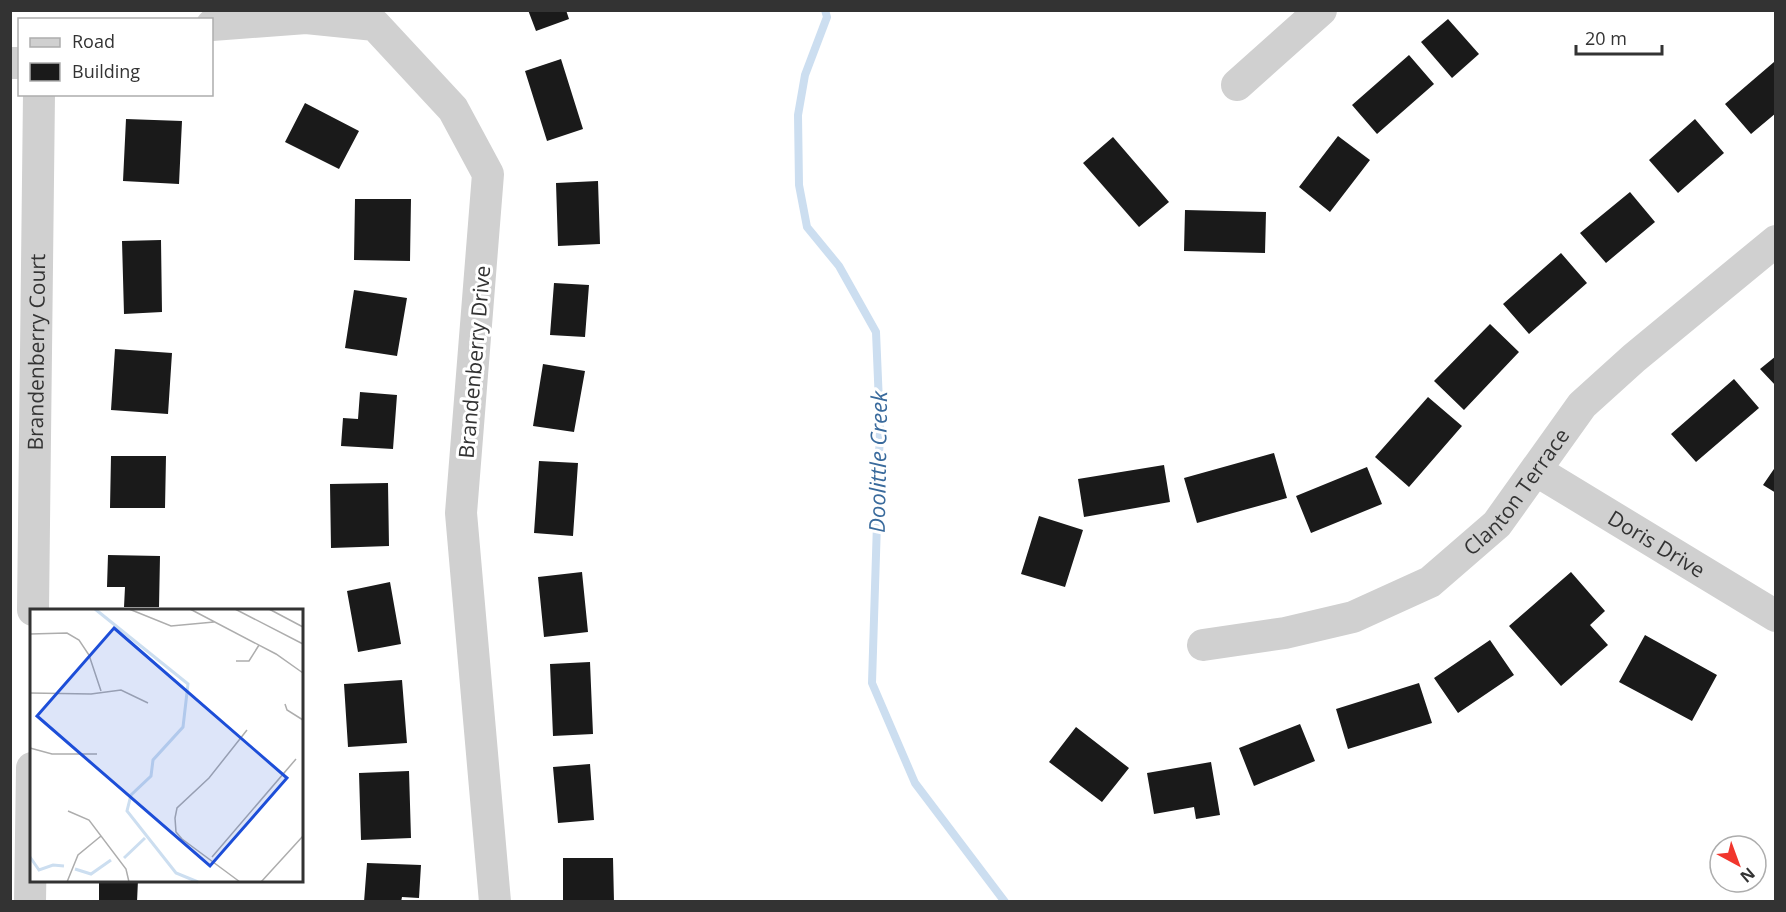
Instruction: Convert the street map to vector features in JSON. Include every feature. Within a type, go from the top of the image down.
[{"type":"street","points":[[1237,85],[1321,10]]},
{"type":"street","name":"Brandenberry Drive","points":[[213,25],[306,18],[375,26],[453,109],[488,174],[461,513],[495,902]]},
{"type":"street","name":"Brandenberry Court","points":[[33,609],[39,96]]},
{"type":"street","name":"Clanton Terrace","points":[[1203,645],[1285,633],[1353,617],[1430,582],[1497,524],[1582,405],[1634,358],[1776,241]]},
{"type":"street","name":"Doris Drive","points":[[1537,471],[1776,616]]},
{"type":"street","points":[[30,882],[30,902]]},
{"type":"building","points":[[528,10],[566,10],[569,19],[536,31]]},
{"type":"building","points":[[1448,19],[1479,54],[1452,78],[1421,42]]},
{"type":"building","points":[[1409,55],[1434,84],[1377,134],[1352,105]]},
{"type":"building","points":[[561,59],[583,129],[547,141],[525,71]]},
{"type":"building","points":[[1774,62],[1776,113],[1751,134],[1725,104]]},
{"type":"building","points":[[305,103],[359,131],[339,169],[285,142]]},
{"type":"building","points":[[126,119],[182,121],[179,184],[123,181]]},
{"type":"building","points":[[1695,119],[1724,153],[1678,193],[1649,160]]},
{"type":"building","points":[[1338,136],[1370,160],[1330,212],[1299,187]]},
{"type":"building","points":[[1113,137],[1169,202],[1139,227],[1083,163]]},
{"type":"building","points":[[598,181],[600,244],[558,246],[556,183]]},
{"type":"building","points":[[1630,192],[1655,222],[1606,263],[1580,233]]},
{"type":"building","points":[[355,199],[411,199],[410,261],[354,260]]},
{"type":"building","points":[[1185,210],[1266,212],[1265,253],[1184,251]]},
{"type":"building","points":[[161,240],[162,312],[124,314],[122,241]]},
{"type":"building","points":[[1561,253],[1587,283],[1529,334],[1503,304]]},
{"type":"building","points":[[554,283],[589,285],[585,337],[550,335]]},
{"type":"building","points":[[354,290],[407,298],[397,356],[345,348]]},
{"type":"building","points":[[1490,324],[1519,352],[1464,410],[1434,381]]},
{"type":"building","points":[[115,349],[172,353],[168,414],[111,410]]},
{"type":"building","points":[[1776,356],[1776,386],[1760,369]]},
{"type":"building","points":[[543,364],[585,371],[574,432],[533,426]]},
{"type":"building","points":[[1734,379],[1759,408],[1696,462],[1671,434]]},
{"type":"building","points":[[360,392],[397,395],[393,449],[341,446],[343,418],[358,419]]},
{"type":"building","points":[[1428,397],[1462,426],[1409,487],[1375,457]]},
{"type":"building","points":[[1274,453],[1287,498],[1197,523],[1184,478]]},
{"type":"building","points":[[111,456],[166,456],[165,508],[110,508]]},
{"type":"building","points":[[539,461],[578,463],[573,536],[534,533]]},
{"type":"building","points":[[1164,465],[1170,502],[1084,517],[1078,479]]},
{"type":"building","points":[[1776,466],[1776,493],[1763,485]]},
{"type":"building","points":[[1367,467],[1382,504],[1311,533],[1296,496]]},
{"type":"building","points":[[388,483],[389,546],[331,548],[330,484]]},
{"type":"building","points":[[1039,516],[1083,530],[1065,587],[1021,574]]},
{"type":"building","points":[[108,555],[160,556],[159,607],[124,607],[125,587],[107,587]]},
{"type":"building","points":[[582,572],[588,632],[544,637],[538,577]]},
{"type":"building","points":[[1571,572],[1605,611],[1590,625],[1608,645],[1561,686],[1509,626]]},
{"type":"building","points":[[390,582],[401,644],[358,652],[347,591]]},
{"type":"building","points":[[1645,635],[1717,675],[1692,721],[1619,682]]},
{"type":"building","points":[[1490,640],[1514,675],[1458,713],[1434,678]]},
{"type":"building","points":[[590,662],[593,734],[553,736],[550,664]]},
{"type":"building","points":[[402,680],[407,743],[348,747],[344,684]]},
{"type":"building","points":[[1419,683],[1432,723],[1348,749],[1336,709]]},
{"type":"building","points":[[1300,724],[1315,761],[1254,786],[1239,748]]},
{"type":"building","points":[[1076,727],[1129,768],[1102,802],[1049,762]]},
{"type":"building","points":[[1211,762],[1220,815],[1196,819],[1194,807],[1154,814],[1147,773]]},
{"type":"building","points":[[590,764],[594,820],[558,823],[553,767]]},
{"type":"building","points":[[409,771],[411,838],[361,840],[359,773]]},
{"type":"building","points":[[563,858],[613,858],[614,902],[563,902]]},
{"type":"building","points":[[367,863],[421,865],[419,898],[402,897],[401,902],[364,902]]},
{"type":"building","points":[[99,882],[138,882],[137,902],[99,901]]},
{"type":"waterway","name":"Doolittle Creek","points":[[825,10],[827,17],[805,75],[798,115],[799,185],[807,227],[839,266],[876,332],[880,427],[872,683],[915,783],[1005,902]]}]
